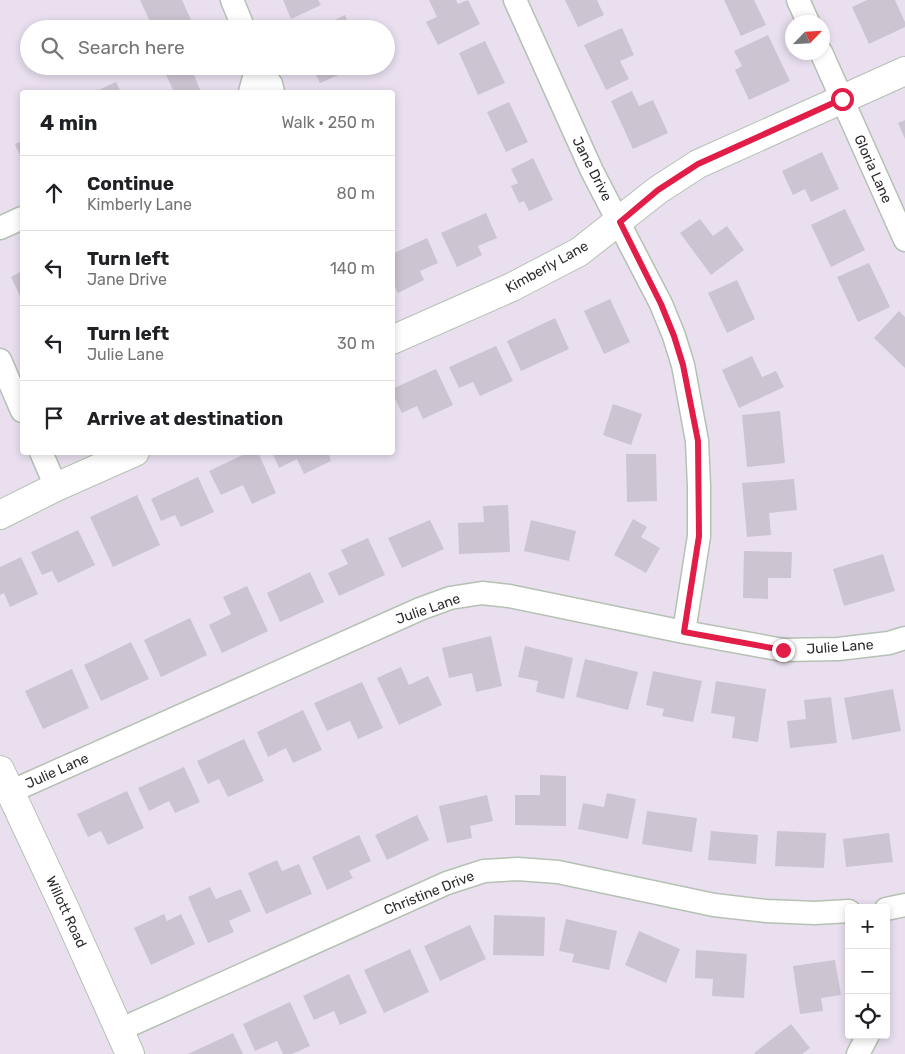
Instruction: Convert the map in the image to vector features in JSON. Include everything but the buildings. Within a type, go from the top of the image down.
[{"type":"street","points":[[232,0],[240,20]]},
{"type":"street","name":"Jane Drive","points":[[515,0],[592,171],[661,304],[683,365],[698,441],[699,536],[684,632]]},
{"type":"street","points":[[798,0],[805,15]]},
{"type":"street","name":"Gloria Lane","points":[[825,60],[905,240]]},
{"type":"street","name":"Kimberly Lane","points":[[395,339],[512,287],[579,252],[620,222],[658,190],[698,164],[905,71]]},
{"type":"street","points":[[251,90],[255,75]]},
{"type":"street","points":[[264,75],[271,84],[272,90]]},
{"type":"street","points":[[0,228],[20,219]]},
{"type":"street","points":[[0,360],[20,406]]},
{"type":"street","points":[[42,455],[56,487]]},
{"type":"street","points":[[0,515],[56,487],[128,455]]},
{"type":"street","name":"Julie Lane","points":[[5,781],[450,598],[482,593],[509,596],[783,650],[838,649],[889,643],[905,638]]},
{"type":"street","name":"Willott Road","points":[[5,781],[130,1054]]},
{"type":"street","name":"Christine Drive","points":[[119,1030],[447,883],[484,871],[518,869],[558,872],[714,905],[766,912],[845,911]]},
{"type":"street","points":[[890,907],[905,905]]},
{"type":"street","points":[[858,1054],[866,1039]]},
{"type":"route","points":[[783,650],[684,632],[699,536],[698,441],[683,365],[674,336],[661,304],[620,222],[658,190],[698,164],[842,99]]}]
